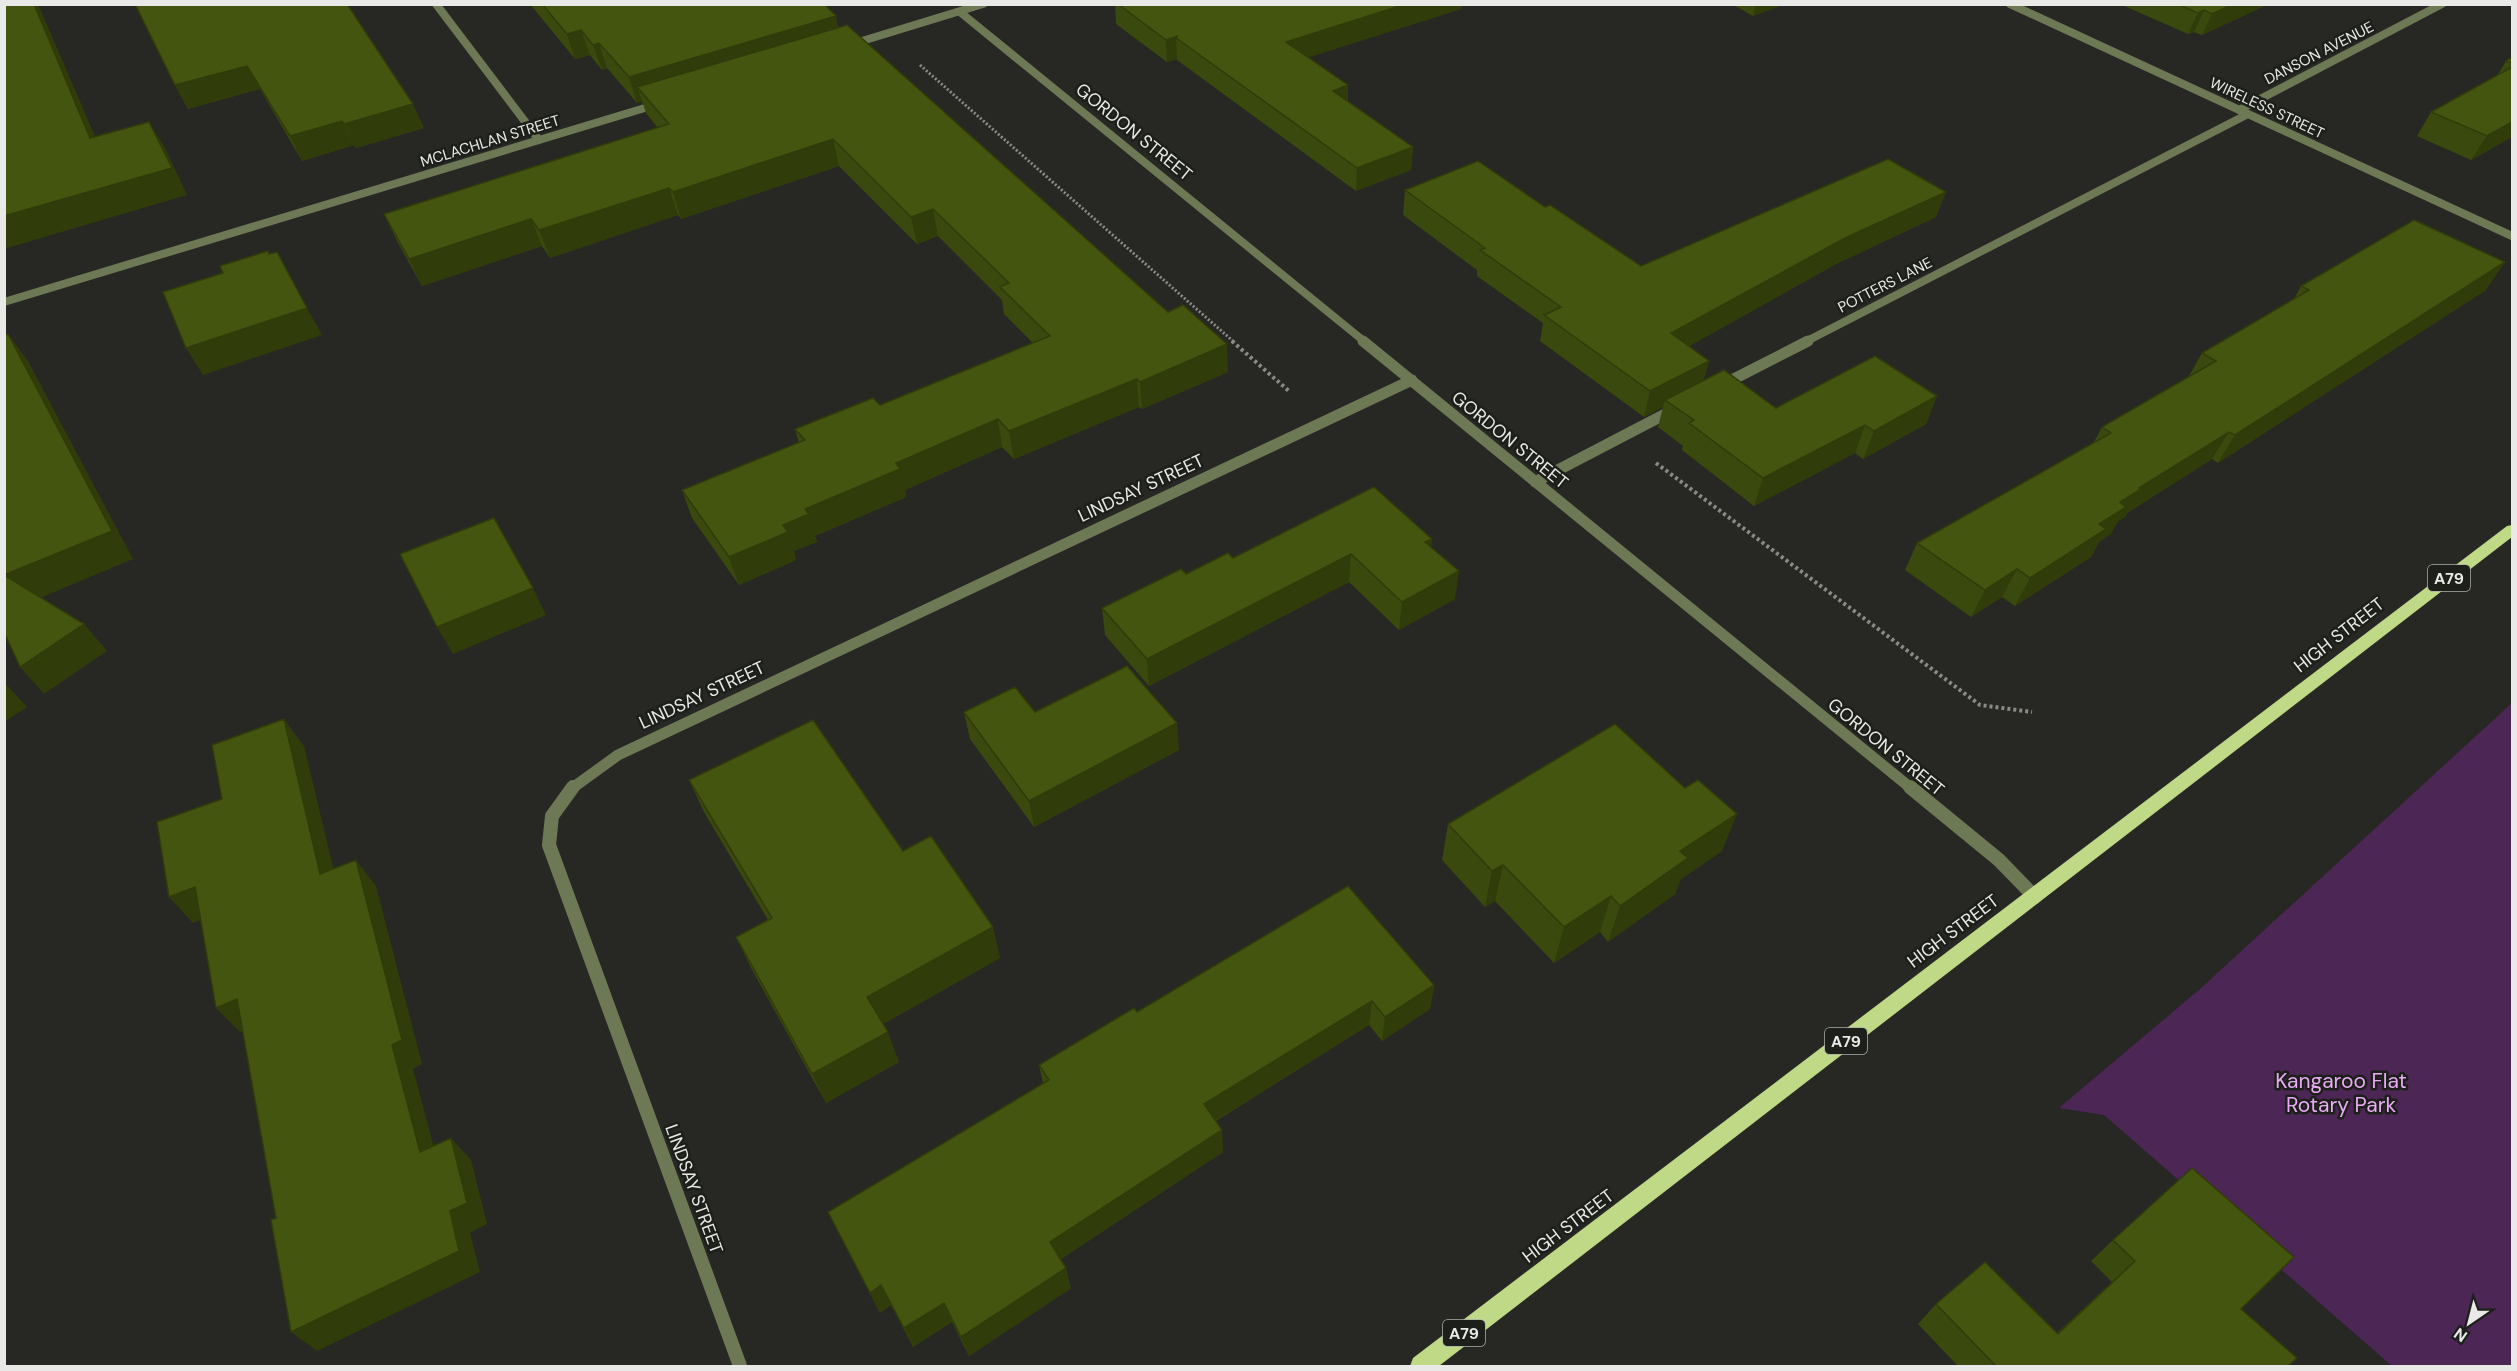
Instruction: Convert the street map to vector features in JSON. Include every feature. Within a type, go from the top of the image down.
[{"type":"highway","name":"HIGH STREET","points":[[1421,1366],[2512,530]]},
{"type":"street","points":[[436,4],[539,140]]},
{"type":"street","points":[[835,50],[983,4]]},
{"type":"street","name":"WIRELESS STREET","points":[[2010,4],[2512,236]]},
{"type":"street","name":"DANSON AVENUE","points":[[2244,112],[2442,4]]},
{"type":"street","name":"GORDON STREET","points":[[960,12],[1999,860],[2035,897]]},
{"type":"street","name":"MCLACHLAN STREET","points":[[4,302],[664,102]]},
{"type":"street","name":"POTTERS LANE","points":[[1714,389],[2244,112]]},
{"type":"street","name":"LINDSAY STREET","points":[[740,1366],[549,845],[551,817],[568,792],[592,771],[618,755],[1412,381]]},
{"type":"street","points":[[1535,482],[1683,405]]},
{"type":"path","points":[[917,63],[1290,392]]},
{"type":"path","points":[[1651,459],[1980,705],[2032,712]]},
{"type":"green space","name":"Kangaroo Flat Rotary Park","points":[[2512,703],[2512,1366],[2392,1366],[2104,1115],[2059,1108],[2200,989]]},
{"type":"building","points":[[4,4],[34,4],[90,138],[149,122],[172,168],[4,216]]},
{"type":"building","points":[[135,4],[347,4],[413,104],[344,124],[342,121],[290,136],[247,66],[175,85]]},
{"type":"building","points":[[542,4],[824,4],[836,16],[629,77],[599,43],[593,45],[581,30],[567,34]]},
{"type":"building","points":[[1118,4],[1406,4],[1286,42],[1348,85],[1333,91],[1413,147],[1357,168],[1176,38],[1178,36],[1166,40]]},
{"type":"building","points":[[2177,4],[2233,4],[2212,14],[2204,10],[2198,13]]},
{"type":"building","points":[[847,25],[1168,312],[1183,305],[1227,344],[1140,382],[1137,379],[1009,431],[998,419],[896,463],[900,469],[805,509],[809,514],[783,525],[788,532],[729,557],[682,490],[805,440],[795,429],[873,398],[880,405],[1050,336],[1000,287],[1009,283],[933,209],[911,217],[833,139],[673,192],[669,188],[539,230],[531,219],[409,259],[384,214],[669,124],[637,87]]},
{"type":"building","points":[[2512,67],[2512,122],[2487,136],[2431,112]]},
{"type":"building","points":[[1888,159],[1946,192],[1845,238],[1671,333],[1709,361],[1650,391],[1544,315],[1561,307],[1480,250],[1485,248],[1405,190],[1478,161],[1545,207],[1550,205],[1641,266]]},
{"type":"building","points":[[2414,220],[2505,262],[2235,435],[2229,432],[2139,488],[2141,489],[2120,502],[2126,507],[2099,524],[2106,529],[2030,578],[2017,569],[1985,590],[1917,543],[2111,433],[2102,427],[2216,361],[2202,353],[2309,290],[2301,286]]},
{"type":"building","points":[[268,251],[269,254],[277,252],[307,308],[186,348],[163,292],[223,273],[220,266]]},
{"type":"building","points":[[8,334],[112,531],[4,575],[4,335]]},
{"type":"building","points":[[1875,356],[1937,396],[1874,431],[1865,425],[1763,478],[1689,423],[1694,420],[1665,400],[1724,370],[1776,408]]},
{"type":"building","points":[[1374,487],[1432,539],[1425,542],[1459,571],[1402,602],[1351,554],[1147,659],[1102,608],[1181,569],[1186,574],[1228,553],[1233,558]]},
{"type":"building","points":[[494,518],[533,588],[437,627],[400,554]]},
{"type":"building","points":[[4,575],[84,624],[20,667],[4,632]]},
{"type":"building","points":[[1127,666],[1177,723],[1029,801],[964,712],[1015,687],[1035,712]]},
{"type":"building","points":[[284,719],[320,874],[356,860],[402,1040],[392,1045],[420,1152],[451,1138],[467,1203],[450,1211],[459,1251],[291,1332],[271,1220],[276,1218],[237,999],[216,1008],[195,887],[169,897],[157,822],[222,799],[212,745]]},
{"type":"building","points":[[813,720],[903,851],[931,836],[993,927],[867,997],[888,1032],[812,1074],[736,937],[772,918],[689,780]]},
{"type":"building","points":[[1615,724],[1685,788],[1698,780],[1737,814],[1680,851],[1688,858],[1620,906],[1611,896],[1564,927],[1503,865],[1492,871],[1448,824]]},
{"type":"building","points":[[1348,886],[1434,985],[1385,1017],[1372,1001],[1204,1104],[1222,1130],[1050,1242],[1066,1268],[961,1337],[944,1303],[904,1328],[881,1285],[870,1293],[828,1212],[1049,1080],[1039,1065],[1134,1008],[1137,1012]]},
{"type":"building","points":[[2192,1168],[2294,1257],[2241,1309],[2297,1358],[2288,1366],[1996,1366],[1936,1304],[1985,1262],[2058,1334],[2135,1261],[2113,1240]]}]
